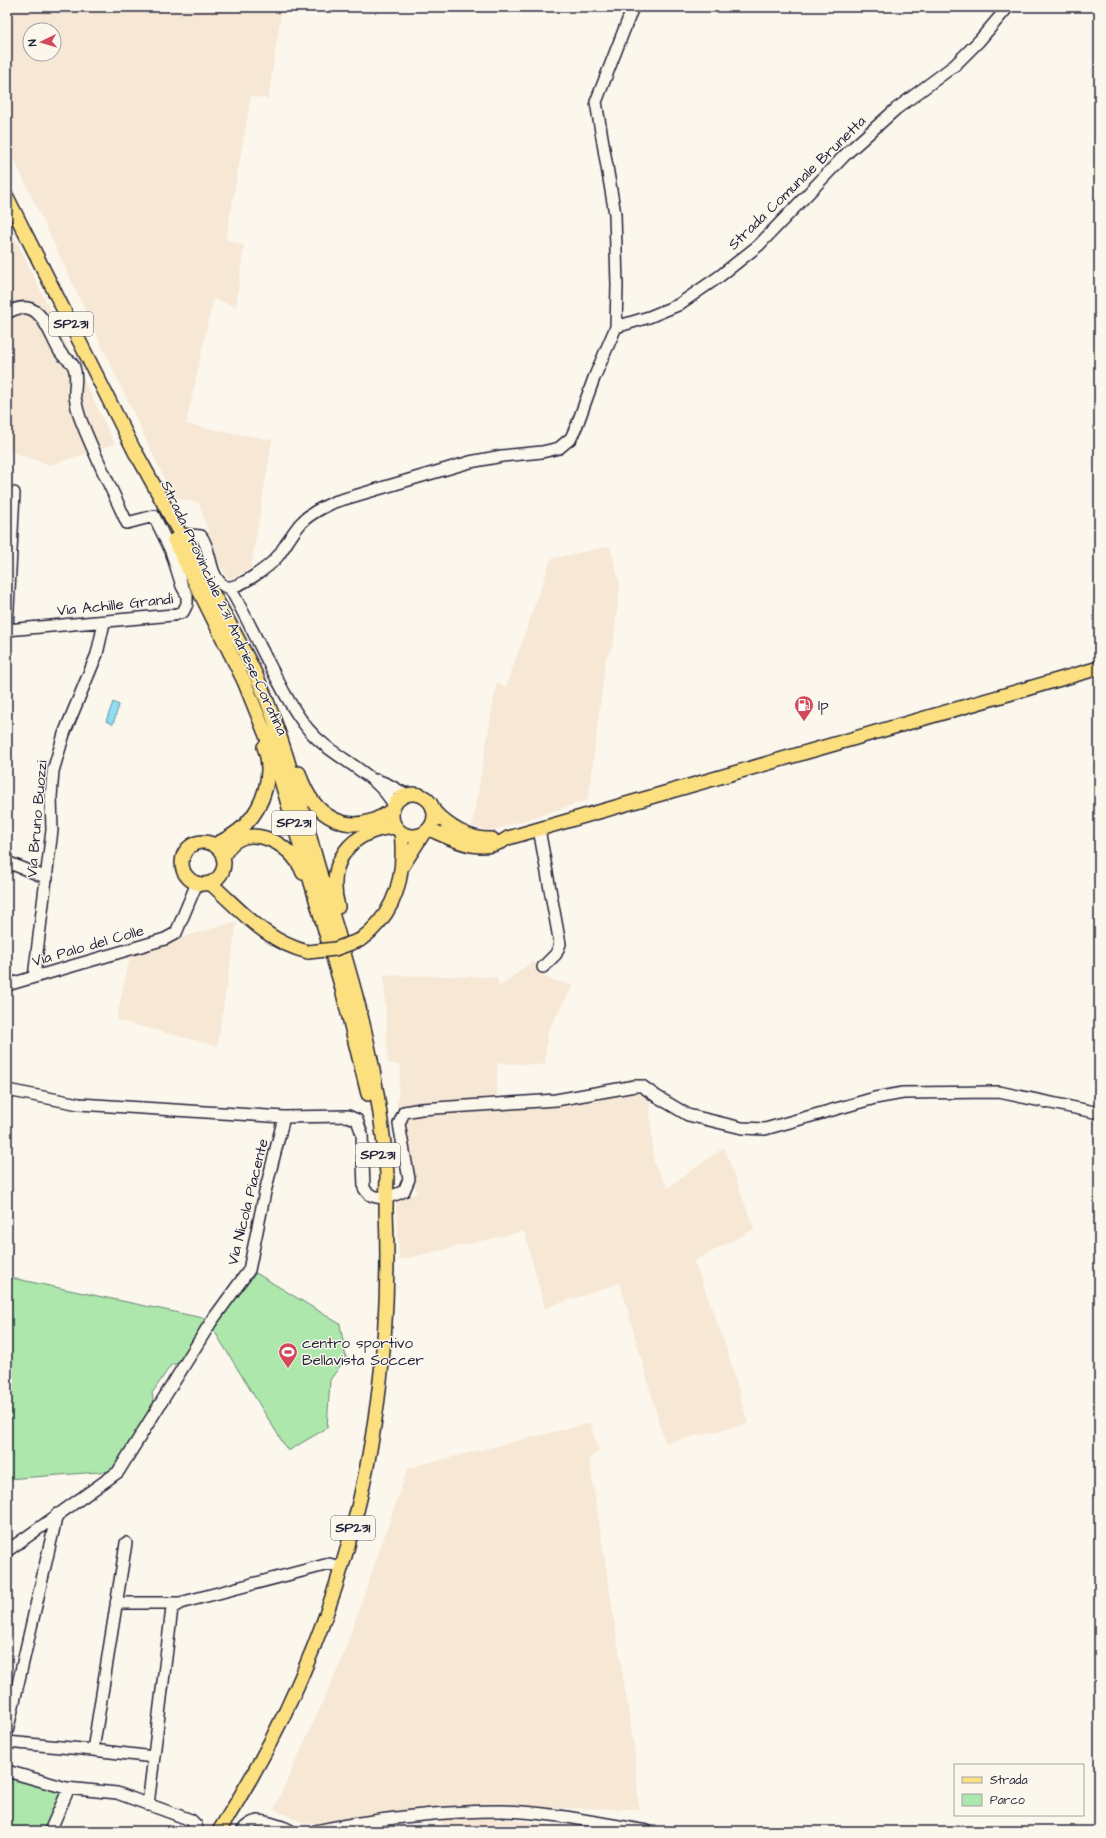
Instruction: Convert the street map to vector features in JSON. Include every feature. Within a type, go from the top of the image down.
[{"type":"main road","name":"Strada Provinciale 231 Andriese-Coratina","points":[[7,197],[135,451],[246,656],[277,728],[333,916],[369,1051],[384,1147],[387,1177],[388,1292],[379,1396],[372,1449],[364,1487],[342,1567],[313,1650],[291,1701],[254,1773],[219,1831]]},
{"type":"main road","name":"Strada Provinciale 231 Andriese-Coratina","points":[[135,451],[184,561],[255,704],[273,753],[351,1021],[368,1094],[380,1178],[386,1198]]},
{"type":"main road","points":[[209,588],[242,637],[257,666],[282,725],[301,781],[313,804],[334,819],[346,823],[360,824],[372,821],[393,808],[398,800],[407,795],[421,795],[426,799],[433,810],[449,824],[469,836],[480,838],[508,838],[1099,668]]},
{"type":"main road","points":[[211,615],[265,750],[267,771],[265,790],[251,818],[233,835],[214,845]]},
{"type":"main road","points":[[204,880],[224,865],[221,852],[214,845],[201,842],[188,848],[182,861],[186,874],[204,880],[267,934],[282,943],[308,952],[335,949],[360,940],[380,923],[388,912],[396,892],[402,867],[398,830],[393,822],[393,808]]},
{"type":"main road","points":[[402,867],[433,820],[433,810]]},
{"type":"main road","points":[[369,1051],[365,1001],[336,900],[336,873],[346,849],[355,840],[371,831],[398,830],[412,836],[426,831],[473,847],[484,847],[501,843],[508,838]]},
{"type":"main road","points":[[223,858],[228,847],[237,840],[258,837],[272,839],[285,847],[298,860],[319,930],[351,1021]]},
{"type":"street","points":[[180,534],[201,536],[208,547],[213,571],[224,586],[230,588],[246,582],[277,558],[301,523],[313,512],[334,502],[470,462],[502,456],[542,452],[559,448],[571,438],[594,378],[616,327],[617,286],[615,214],[596,102],[633,7]]},
{"type":"street","name":"Strada Comunale Brunetta","points":[[616,327],[649,317],[678,305],[720,276],[753,249],[848,153],[896,109],[955,64],[979,41],[1008,7]]},
{"type":"street","name":"Via Achille Grandi","points":[[7,313],[24,308],[34,309],[41,316],[61,355],[69,359],[74,367],[77,378],[75,396],[79,416],[127,523],[154,516],[171,551],[182,586],[187,595],[187,604],[183,612],[173,615],[104,623],[7,629]]},
{"type":"street","points":[[7,629],[14,493]]},
{"type":"street","points":[[171,551],[184,561]]},
{"type":"street","points":[[230,588],[278,682],[308,728],[334,753],[374,779],[383,788],[393,808]]},
{"type":"street","name":"Via Bruno Buozzi","points":[[34,977],[52,830],[51,796],[54,771],[64,734],[97,654],[104,623]]},
{"type":"street","points":[[374,779],[407,795]]},
{"type":"street","points":[[539,829],[560,944],[556,954],[543,967]]},
{"type":"street","points":[[7,862],[47,878]]},
{"type":"street","name":"Via Palo del Colle","points":[[7,985],[165,939],[176,933],[188,903],[204,880]]},
{"type":"street","points":[[284,1117],[348,1116],[357,1120],[362,1134],[364,1188],[369,1194],[386,1198],[404,1191],[409,1179],[398,1124],[404,1112],[421,1109],[556,1100],[642,1086],[688,1115],[742,1128],[765,1128],[875,1098],[903,1093],[999,1092],[1099,1113]]},
{"type":"street","name":"Via Nicola Piacente","points":[[7,1090],[79,1104],[284,1117],[265,1192],[249,1270],[211,1322],[118,1472],[7,1551]]},
{"type":"street","points":[[7,1732],[57,1514]]},
{"type":"street","points":[[93,1750],[126,1543]]},
{"type":"street","points":[[116,1603],[180,1603],[329,1564],[342,1567]]},
{"type":"street","points":[[148,1805],[172,1608],[180,1603]]},
{"type":"street","points":[[7,1742],[154,1757]]},
{"type":"street","points":[[7,1771],[68,1788],[117,1793],[191,1820],[196,1825],[197,1831]]},
{"type":"street","points":[[50,1831],[68,1788]]},
{"type":"street","points":[[315,1831],[369,1821],[502,1811],[549,1815],[647,1831]]},
{"type":"street","points":[[242,1831],[247,1825],[258,1821],[282,1827],[291,1831]]},
{"type":"shaded area","points":[[7,7],[282,7],[268,99],[251,96],[226,239],[244,245],[236,306],[213,299],[186,424],[272,440],[251,568],[229,580],[217,559],[199,503],[173,497],[7,144]]},
{"type":"shaded area","points":[[7,221],[115,444],[50,465],[7,450]]},
{"type":"shaded area","points":[[610,546],[620,585],[613,645],[606,658],[588,800],[491,831],[472,826],[497,682],[506,687],[551,559]]},
{"type":"shaded area","points":[[237,921],[217,1046],[116,1020],[131,953]]},
{"type":"shaded area","points":[[533,961],[548,979],[573,985],[547,1033],[545,1065],[497,1063],[497,1099],[648,1082],[654,1164],[668,1188],[724,1147],[754,1229],[694,1261],[725,1344],[748,1424],[665,1443],[620,1283],[545,1308],[524,1231],[399,1260],[396,1202],[417,1193],[397,1107],[401,1065],[388,1063],[384,975],[497,977],[499,987]]},
{"type":"shaded area","points":[[590,1423],[599,1451],[589,1458],[634,1747],[639,1809],[556,1808],[491,1804],[306,1824],[274,1809],[340,1664],[408,1468]]},
{"type":"shaded area","points":[[495,1818],[607,1831],[443,1831],[442,1819]]},
{"type":"green space","name":"centro sportivo Bellavista Soccer","points":[[256,1273],[340,1324],[346,1358],[330,1380],[327,1428],[288,1451],[213,1329]]},
{"type":"green space","points":[[7,1277],[208,1319],[180,1363],[171,1365],[152,1393],[154,1405],[112,1471],[7,1479]]},
{"type":"green space","points":[[7,1777],[64,1792],[46,1831],[7,1831]]},
{"type":"water","points":[[113,702],[119,705],[113,724],[106,721]]},
{"type":"place","name":"Ip","points":[[804,722]]},
{"type":"place","name":"centro sportivo Bellavista Soccer","points":[[288,1369]]}]
